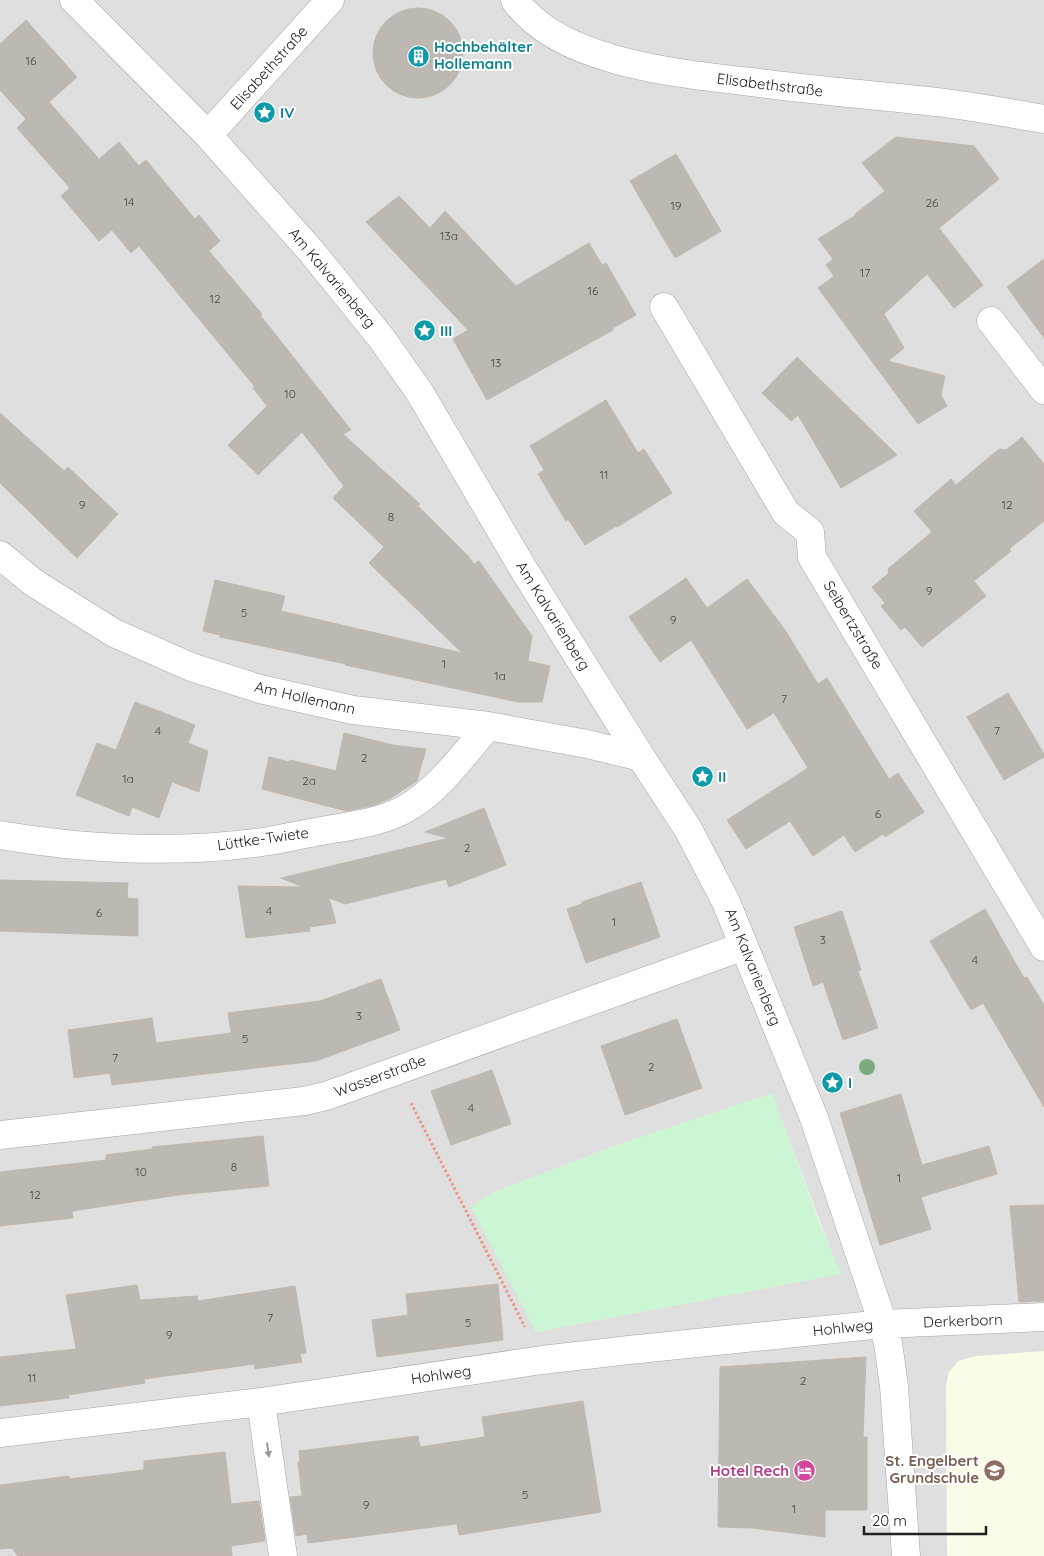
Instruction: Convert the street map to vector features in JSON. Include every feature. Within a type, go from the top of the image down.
[{"type":"street","name":"Am Kalvarienberg","points":[[74,0],[208,135],[311,251],[382,339],[420,393],[524,570],[700,850],[726,902],[814,1118],[883,1324],[888,1343],[894,1386],[906,1556]]},
{"type":"street","name":"Elisabethstraße","points":[[208,135],[330,0]]},
{"type":"street","name":"Elisabethstraße","points":[[515,0],[532,19],[558,36],[594,52],[665,72],[831,92],[938,102],[1044,119]]},
{"type":"street","name":"Seibertzstraße","points":[[664,307],[786,513],[810,532],[812,558],[1044,947]]},
{"type":"street","points":[[991,321],[1044,390]]},
{"type":"street","name":"Am Hollemann","points":[[0,555],[34,583],[114,633],[191,666],[260,689],[353,710],[488,726],[587,744],[641,757]]},
{"type":"street","name":"Lüttke-Twiete","points":[[0,835],[70,845],[133,849],[180,848],[268,841],[369,822],[390,816],[420,800],[444,777],[488,726]]},
{"type":"street","name":"Wasserstraße","points":[[0,1135],[304,1101],[343,1090],[744,946]]},
{"type":"street","name":"Derkerborn","points":[[883,1324],[1044,1318]]},
{"type":"street","name":"Hohlweg","points":[[0,1433],[261,1402],[542,1360],[883,1324]]},
{"type":"street","points":[[261,1402],[283,1556]]},
{"type":"path","points":[[395,1071],[542,1360]]},
{"type":"shaded area","points":[[0,0],[1044,0],[1044,1556],[0,1556]],"holes":[[[772,1094],[840,1274],[536,1332],[472,1206],[497,1191],[614,1146]]]},
{"type":"shaded area","name":"St. Engelbert Grundschule","points":[[1044,1351],[1044,1556],[947,1556],[946,1385],[949,1372],[958,1361],[976,1356]]},
{"type":"green space","points":[[772,1093],[819,1222],[841,1274],[536,1332],[471,1206],[497,1191],[614,1146]]},
{"type":"building","name":"Hochbehälter Hollemann","points":[[418,8],[435,11],[450,21],[460,36],[463,53],[460,70],[450,85],[435,95],[418,98],[401,95],[386,85],[376,70],[373,53],[376,36],[386,21],[401,11]]},
{"type":"building","points":[[26,20],[77,77],[49,102],[99,159],[119,142],[139,166],[146,160],[195,219],[199,215],[220,241],[209,251],[262,314],[260,315],[351,430],[343,434],[420,504],[418,506],[474,564],[479,561],[532,636],[528,661],[550,666],[542,702],[518,702],[220,637],[220,635],[203,631],[215,580],[285,596],[281,611],[462,653],[369,563],[384,547],[333,498],[344,486],[302,432],[258,475],[228,445],[267,406],[253,388],[255,387],[139,246],[131,253],[112,230],[99,241],[61,196],[70,188],[17,128],[26,119],[0,90],[0,44]]},
{"type":"building","points":[[896,137],[974,146],[999,179],[939,228],[983,285],[954,308],[927,274],[884,314],[904,348],[888,361],[945,376],[941,395],[947,406],[918,424],[818,288],[834,276],[826,265],[833,259],[818,239],[856,215],[885,191],[862,163]]},
{"type":"building","points":[[676,154],[721,231],[675,258],[630,181]]},
{"type":"building","points":[[399,196],[430,228],[445,211],[516,286],[589,243],[602,265],[606,263],[636,315],[613,328],[613,330],[487,400],[453,339],[468,330],[366,222]]},
{"type":"building","points":[[1044,259],[1044,338],[1007,287]]},
{"type":"building","points":[[797,357],[897,455],[841,488],[798,415],[791,421],[762,393]]},
{"type":"building","points":[[606,400],[638,453],[644,449],[672,493],[585,545],[568,519],[566,521],[538,474],[544,470],[530,446]]},
{"type":"building","points":[[0,413],[64,471],[68,467],[118,514],[77,558],[0,483]]},
{"type":"building","points":[[1022,437],[1044,464],[1044,521],[1009,549],[1011,551],[974,581],[986,596],[922,647],[905,627],[901,630],[881,606],[885,603],[872,587],[888,574],[889,568],[932,532],[914,511],[951,479],[956,485],[999,449],[1006,450]]},
{"type":"building","points":[[686,578],[707,608],[747,579],[785,630],[818,684],[827,678],[889,779],[898,773],[924,812],[885,837],[883,834],[855,852],[844,835],[813,856],[790,821],[746,849],[727,820],[808,768],[774,713],[747,729],[691,640],[660,662],[629,617]]},
{"type":"building","points":[[1008,693],[1044,757],[1004,780],[967,717]]},
{"type":"building","points":[[135,702],[195,725],[188,743],[208,751],[199,792],[172,782],[159,818],[132,807],[129,816],[76,795],[97,743],[116,750]]},
{"type":"building","points":[[344,733],[393,745],[426,749],[417,781],[389,799],[371,806],[346,811],[262,789],[269,757],[336,771]]},
{"type":"building","points":[[484,808],[506,865],[449,887],[446,879],[345,904],[329,898],[336,923],[309,927],[310,931],[246,938],[238,886],[303,887],[281,878],[449,838],[425,832]]},
{"type":"building","points":[[0,880],[128,883],[127,898],[138,899],[138,936],[0,931]]},
{"type":"building","points":[[641,882],[660,937],[586,963],[567,909]]},
{"type":"building","points":[[985,909],[1024,978],[1027,977],[1044,1005],[1044,1107],[983,1003],[971,1010],[930,941]]},
{"type":"building","points":[[842,911],[861,970],[858,971],[878,1028],[843,1040],[823,982],[813,986],[794,927]]},
{"type":"building","points":[[381,979],[400,1030],[316,1061],[112,1085],[110,1073],[74,1078],[68,1030],[152,1018],[156,1043],[231,1033],[228,1013],[320,1001]]},
{"type":"building","points":[[677,1019],[702,1088],[625,1115],[601,1046]]},
{"type":"building","points":[[492,1070],[511,1124],[451,1145],[431,1091]]},
{"type":"building","points":[[901,1094],[922,1165],[989,1146],[997,1174],[921,1197],[931,1229],[880,1245],[840,1113]]},
{"type":"building","points":[[263,1136],[269,1186],[178,1195],[72,1211],[73,1218],[0,1226],[0,1172],[106,1160],[106,1155],[153,1149],[152,1147]]},
{"type":"building","points":[[1044,1205],[1044,1301],[1019,1302],[1010,1206]]},
{"type":"building","points":[[498,1284],[503,1340],[377,1357],[372,1320],[408,1315],[406,1294]]},
{"type":"building","points":[[137,1285],[140,1300],[197,1296],[198,1301],[295,1286],[306,1353],[300,1354],[302,1362],[255,1369],[254,1364],[144,1379],[145,1383],[68,1395],[69,1398],[0,1406],[0,1357],[76,1349],[66,1295]]},
{"type":"building","name":"Hotel Rech","points":[[866,1357],[863,1437],[867,1437],[867,1510],[825,1510],[825,1537],[752,1528],[718,1527],[720,1367]]},
{"type":"building","points":[[583,1401],[601,1512],[459,1535],[457,1524],[308,1543],[307,1534],[296,1536],[290,1497],[302,1496],[298,1462],[300,1462],[299,1451],[418,1436],[420,1447],[485,1437],[482,1417]]},
{"type":"building","points":[[225,1452],[231,1504],[259,1501],[265,1541],[231,1546],[232,1556],[18,1556],[12,1548],[0,1549],[0,1485],[69,1476],[69,1479],[144,1470],[144,1461]]},
{"type":"place","name":"Hochbehälter Hollemann","points":[[418,56]]},
{"type":"place","name":"IV","points":[[264,113]]},
{"type":"place","name":"III","points":[[424,331]]},
{"type":"place","name":"II","points":[[702,777]]},
{"type":"place","name":"I","points":[[832,1083]]},
{"type":"place","name":"St. Engelbert Grundschule","points":[[995,1470]]},
{"type":"place","name":"Hotel Rech","points":[[805,1471]]}]
